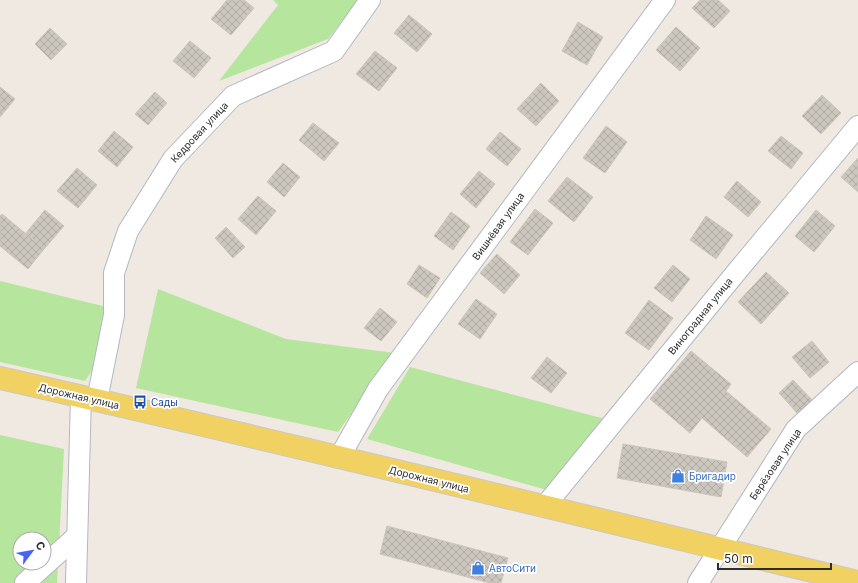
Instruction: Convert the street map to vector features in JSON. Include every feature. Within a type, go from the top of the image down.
[{"type":"main road","name":"Дорожная улица","points":[[0,378],[339,458],[380,466],[858,582]]},
{"type":"street","name":"Кедровая улица","points":[[76,583],[77,536],[89,398],[114,315],[114,273],[128,231],[173,159],[233,96],[334,51],[370,0]]},
{"type":"street","name":"Вишнёвая улица","points":[[339,458],[378,389],[665,0]]},
{"type":"street","name":"Виноградная улица","points":[[544,507],[858,126]]},
{"type":"street","name":"Берёзовая улица","points":[[698,583],[796,429],[858,372]]},
{"type":"street","points":[[24,583],[77,536]]},
{"type":"green space","points":[[273,0],[358,0],[328,39],[219,81],[278,5]]},
{"type":"green space","points":[[0,281],[111,308],[110,343],[85,381],[0,362]]},
{"type":"green space","points":[[158,289],[286,339],[395,353],[338,432],[136,388]]},
{"type":"green space","points":[[410,367],[605,419],[547,490],[367,439]]},
{"type":"green space","points":[[0,435],[64,449],[57,583],[0,583]]},
{"type":"building","points":[[227,0],[244,0],[254,8],[231,35],[211,19]]},
{"type":"building","points":[[700,0],[718,0],[730,11],[714,28],[692,8]]},
{"type":"building","points":[[409,15],[432,34],[417,52],[394,33]]},
{"type":"building","points":[[578,22],[603,37],[587,65],[562,51]]},
{"type":"building","points":[[676,27],[700,48],[680,71],[656,50]]},
{"type":"building","points":[[50,28],[67,44],[51,60],[35,44]]},
{"type":"building","points":[[190,41],[211,58],[194,78],[173,61]]},
{"type":"building","points":[[375,51],[397,68],[379,91],[356,74]]},
{"type":"building","points":[[541,83],[559,101],[536,126],[517,109]]},
{"type":"building","points":[[0,87],[15,99],[0,117]]},
{"type":"building","points":[[155,92],[167,103],[148,125],[135,114]]},
{"type":"building","points":[[822,95],[841,113],[821,134],[802,116]]},
{"type":"building","points":[[313,123],[339,143],[324,161],[299,140]]},
{"type":"building","points":[[606,126],[627,142],[605,173],[583,158]]},
{"type":"building","points":[[114,131],[133,147],[117,167],[98,151]]},
{"type":"building","points":[[500,132],[521,149],[507,166],[486,149]]},
{"type":"building","points":[[781,136],[803,153],[791,169],[768,151]]},
{"type":"building","points":[[858,158],[858,192],[841,177]]},
{"type":"building","points":[[283,163],[300,177],[284,197],[267,182]]},
{"type":"building","points":[[77,168],[97,185],[78,208],[57,191]]},
{"type":"building","points":[[479,171],[495,184],[476,208],[460,194]]},
{"type":"building","points":[[567,177],[593,197],[574,222],[548,201]]},
{"type":"building","points":[[737,181],[761,202],[748,217],[724,197]]},
{"type":"building","points":[[258,196],[276,211],[256,235],[238,219]]},
{"type":"building","points":[[535,209],[553,223],[528,255],[510,242]]},
{"type":"building","points":[[45,210],[64,226],[44,249],[25,234]]},
{"type":"building","points":[[816,210],[835,226],[814,252],[795,236]]},
{"type":"building","points":[[451,212],[470,226],[453,250],[434,236]]},
{"type":"building","points":[[2,214],[44,249],[28,269],[0,246],[0,216]]},
{"type":"building","points":[[706,216],[733,235],[716,259],[690,240]]},
{"type":"building","points":[[226,227],[245,247],[233,258],[215,238]]},
{"type":"building","points":[[497,254],[520,275],[504,294],[480,273]]},
{"type":"building","points":[[419,265],[440,278],[427,298],[407,284]]},
{"type":"building","points":[[673,265],[690,279],[672,302],[654,288]]},
{"type":"building","points":[[766,272],[789,293],[761,324],[738,302]]},
{"type":"building","points":[[476,299],[497,314],[480,339],[458,324]]},
{"type":"building","points":[[649,300],[673,318],[649,350],[625,333]]},
{"type":"building","points":[[380,308],[397,322],[381,341],[364,328]]},
{"type":"building","points":[[812,341],[829,362],[810,378],[792,357]]},
{"type":"building","points":[[691,351],[731,384],[726,391],[771,429],[747,457],[702,418],[690,433],[650,399]]},
{"type":"building","points":[[547,357],[567,373],[551,393],[531,378]]},
{"type":"building","points":[[793,380],[813,401],[798,414],[779,393]]},
{"type":"building","points":[[623,444],[727,462],[721,497],[617,478]]},
{"type":"building","points":[[387,526],[508,558],[501,583],[490,583],[380,554]]},
{"type":"place","name":"Сады","points":[[140,402]]},
{"type":"place","name":"Бригадир","points":[[678,476]]},
{"type":"place","name":"АвтоСити","points":[[478,568]]}]
